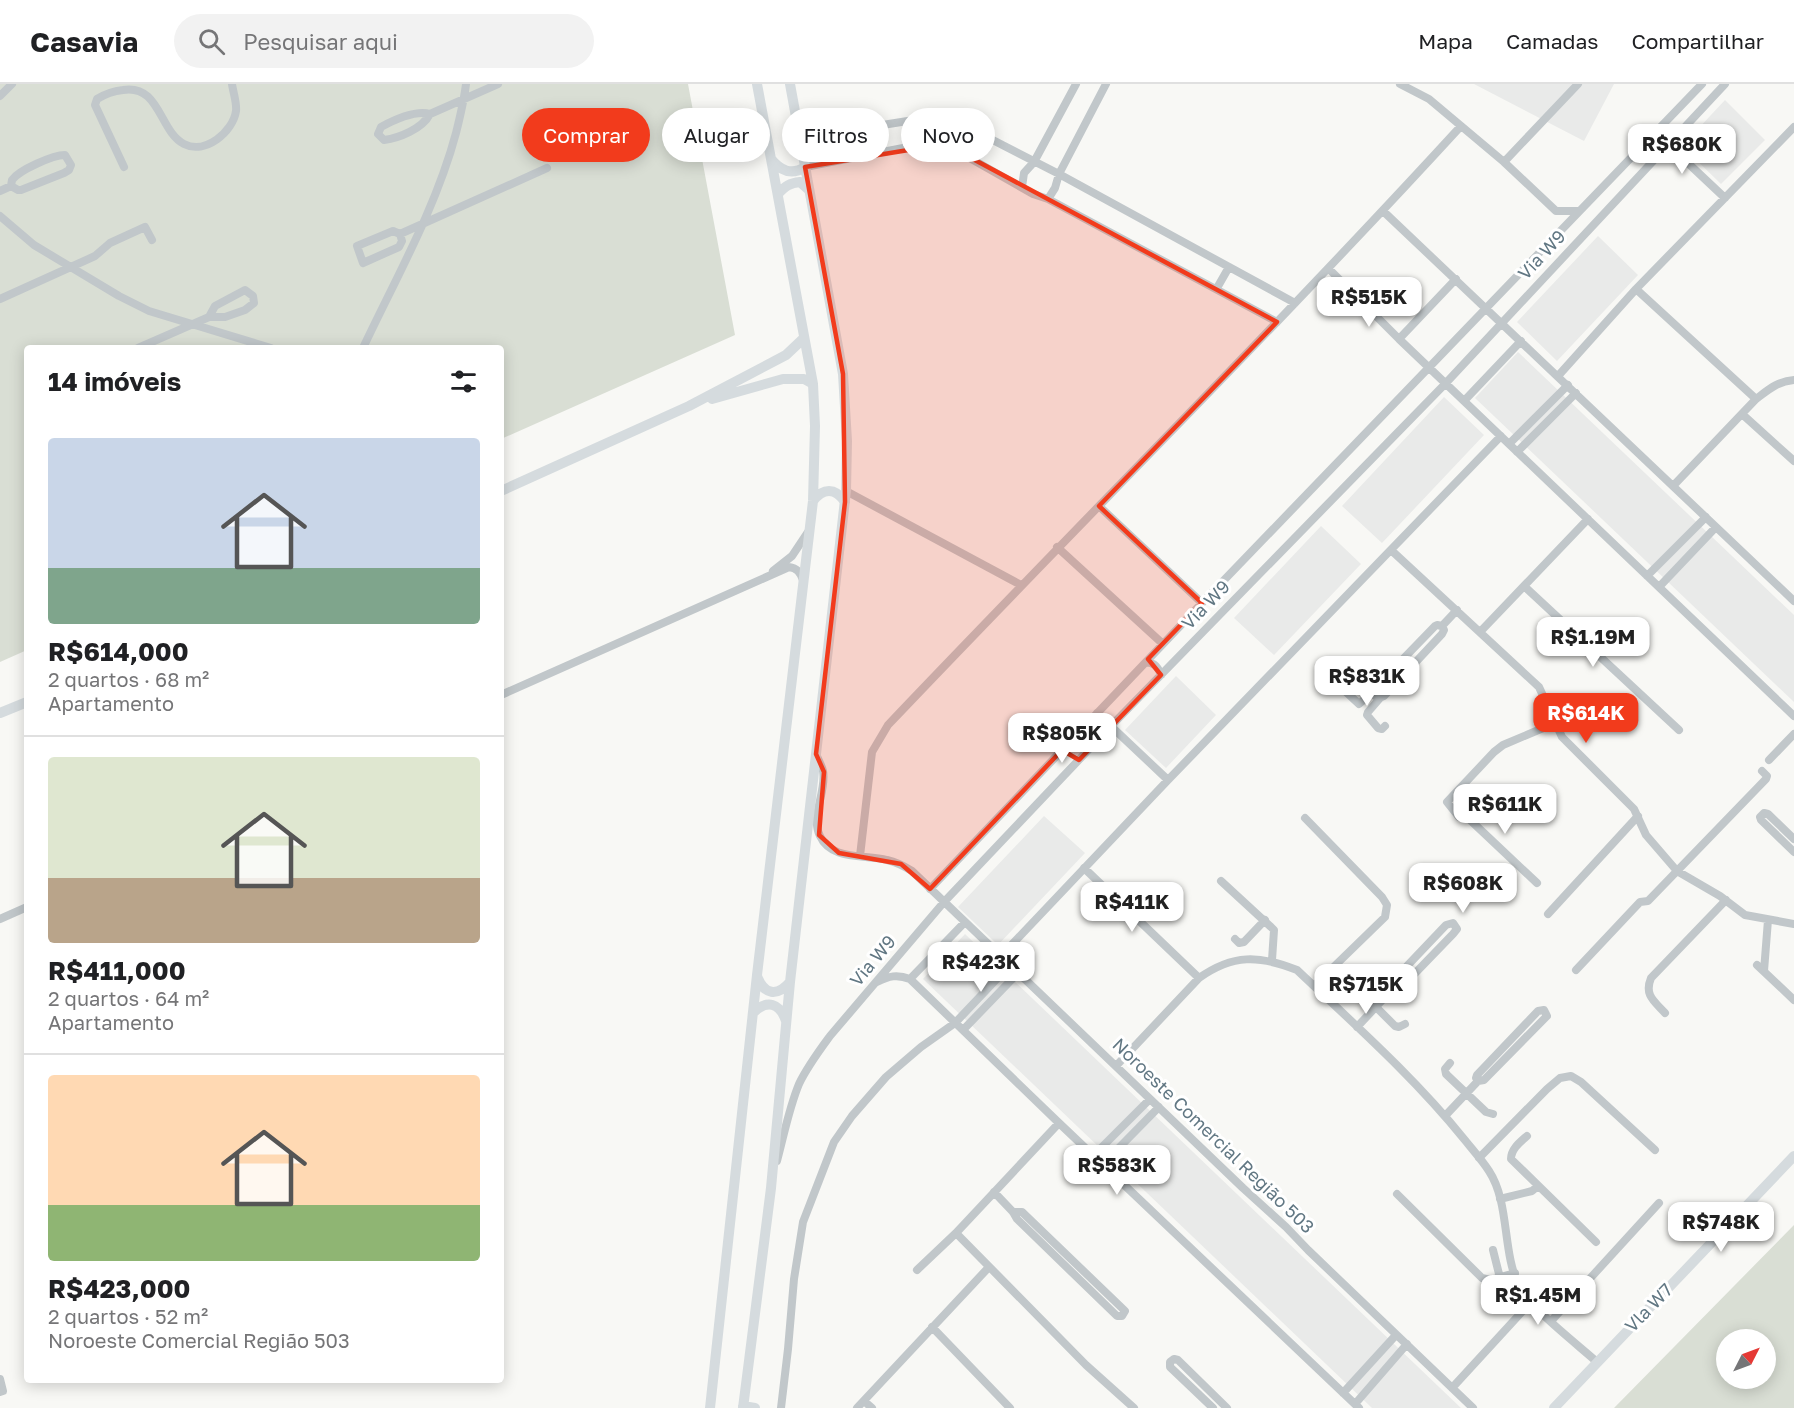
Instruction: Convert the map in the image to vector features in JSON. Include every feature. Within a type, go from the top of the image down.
[{"type":"main road","points":[[710,1408],[757,975],[813,501],[815,426],[813,384],[757,84]]},
{"type":"main road","points":[[790,84],[794,108]]},
{"type":"main road","points":[[771,158],[777,167],[784,170],[796,172],[805,167]]},
{"type":"main road","points":[[755,1408],[743,1407],[771,1188],[790,982],[845,496],[847,441],[843,374],[804,162]]},
{"type":"main road","points":[[778,194],[785,186],[793,182],[800,182],[809,190]]},
{"type":"main road","points":[[504,490],[689,405],[786,355],[804,338]]},
{"type":"main road","points":[[689,405],[783,379],[804,379],[813,384]]},
{"type":"main road","points":[[813,501],[820,492],[828,491],[845,496]]},
{"type":"main road","points":[[0,713],[24,703]]},
{"type":"main road","points":[[757,975],[766,990],[773,993],[782,991],[790,982]]},
{"type":"main road","points":[[753,1013],[760,1005],[768,1004],[778,1007],[786,1022]]},
{"type":"main road","name":"Vla W7","points":[[1554,1408],[1794,1156]]},
{"type":"street","points":[[0,96],[12,84]]},
{"type":"street","points":[[124,166],[95,105],[101,97],[128,89],[143,93],[155,103],[181,143],[201,147],[220,136],[234,119],[236,108],[232,84]]},
{"type":"street","points":[[364,345],[422,226],[449,158],[465,98],[466,84]]},
{"type":"street","points":[[430,114],[421,112],[400,119],[381,128],[378,134],[384,140],[417,128],[426,121],[430,114],[498,84]]},
{"type":"street","points":[[1022,187],[1024,173],[1034,162],[1076,84]]},
{"type":"street","points":[[1048,199],[1106,84]]},
{"type":"street","points":[[1400,84],[1429,99],[1504,162],[1556,211],[1580,212]]},
{"type":"street","points":[[1504,162],[1578,84]]},
{"type":"street","name":"Via W9","points":[[930,889],[1702,84]]},
{"type":"street","name":"Via W9","points":[[771,1188],[789,1114],[800,1083],[824,1044],[874,984],[945,902],[1079,760],[1445,384],[1725,84]]},
{"type":"street","points":[[889,124],[942,116],[971,128],[1295,303]]},
{"type":"street","points":[[860,856],[872,752],[888,725],[1329,269],[1461,126]]},
{"type":"street","points":[[1558,376],[1636,290],[1794,128]]},
{"type":"street","points":[[1656,133],[1725,198]]},
{"type":"street","points":[[889,150],[929,143],[945,144],[1277,322]]},
{"type":"street","points":[[65,155],[70,161],[71,167],[64,173],[21,190],[12,186],[12,180],[18,173],[53,157],[65,155]]},
{"type":"street","points":[[805,167],[829,162]]},
{"type":"street","points":[[400,234],[402,241],[399,247],[363,263],[357,246],[393,231],[400,234],[422,226],[547,168]]},
{"type":"street","points":[[0,191],[12,186]]},
{"type":"street","points":[[1383,211],[1794,601]]},
{"type":"street","points":[[1556,211],[1558,234]]},
{"type":"street","points":[[0,216],[34,245],[119,296],[149,311],[261,345]]},
{"type":"street","points":[[0,299],[95,256],[110,243],[146,227],[152,240]]},
{"type":"street","points":[[1217,288],[1229,267]]},
{"type":"street","points":[[1329,269],[1445,384],[1794,716]]},
{"type":"street","points":[[1399,339],[1456,279]]},
{"type":"street","points":[[145,345],[209,317],[225,317],[245,310],[254,303],[253,296],[245,290],[215,306],[209,317]]},
{"type":"street","points":[[1636,290],[1756,399]]},
{"type":"street","points":[[1464,401],[1521,340]]},
{"type":"street","points":[[1673,486],[1756,399],[1771,387],[1794,380]]},
{"type":"street","points":[[1509,444],[1568,385]]},
{"type":"street","points":[[1517,452],[1576,393]]},
{"type":"street","points":[[1742,414],[1794,461]]},
{"type":"street","points":[[1001,956],[1501,436]]},
{"type":"street","points":[[845,496],[1021,585]]},
{"type":"street","points":[[1099,506],[1202,603]]},
{"type":"street","points":[[1647,576],[1706,517]]},
{"type":"street","points":[[1480,632],[1588,519]]},
{"type":"street","points":[[1659,587],[1716,527]]},
{"type":"street","points":[[766,576],[792,556],[809,531]]},
{"type":"street","points":[[1058,547],[1163,644]]},
{"type":"street","points":[[1391,550],[1539,687],[1562,737],[1634,809],[1651,842],[1677,871],[1726,900],[1745,915],[1794,924]]},
{"type":"street","points":[[504,694],[789,567],[795,568],[803,580]]},
{"type":"street","points":[[1524,586],[1679,730]]},
{"type":"street","points":[[1442,626],[1456,610]]},
{"type":"street","points":[[1346,680],[1343,684],[1344,690],[1359,704],[1435,626],[1442,626]]},
{"type":"street","points":[[1384,726],[1382,729],[1378,728],[1369,721],[1368,712],[1442,634],[1444,630],[1442,626]]},
{"type":"street","points":[[1146,662],[1158,667],[1161,675]]},
{"type":"street","points":[[1374,691],[1375,696],[1381,697]]},
{"type":"street","points":[[1097,713],[1168,780]]},
{"type":"street","points":[[1537,883],[1468,818],[1458,816],[1447,802],[1503,745],[1555,723]]},
{"type":"street","points":[[1769,760],[1794,734]]},
{"type":"street","points":[[1068,744],[1073,756],[1079,760]]},
{"type":"street","name":"Noroeste Comercial Região 503","points":[[816,754],[824,772],[817,819],[819,836],[827,844],[839,853],[886,859],[912,871],[1473,1408]]},
{"type":"street","points":[[1576,970],[1641,902],[1648,900],[1766,779],[1767,776],[1762,771]]},
{"type":"street","points":[[1794,839],[1768,814],[1764,813],[1760,817],[1794,852]]},
{"type":"street","points":[[1548,914],[1638,816]]},
{"type":"street","points":[[1305,818],[1382,897],[1387,905],[1385,916],[1314,986]]},
{"type":"street","points":[[1084,868],[1199,978]]},
{"type":"street","points":[[1221,881],[1274,930],[1272,960]]},
{"type":"street","points":[[1665,1013],[1650,996],[1647,987],[1651,978],[1726,900]]},
{"type":"street","points":[[0,919],[24,908]]},
{"type":"street","points":[[1235,939],[1239,943],[1244,942],[1265,920]]},
{"type":"street","points":[[1764,972],[1768,920]]},
{"type":"street","points":[[910,979],[965,922]]},
{"type":"street","points":[[1357,1027],[1387,995],[1388,987],[1446,925],[1453,923],[1456,925],[1457,930],[1395,994],[1387,995]]},
{"type":"street","points":[[1116,1066],[1199,978],[1215,967],[1230,961],[1272,960],[1297,970],[1396,1064],[1445,1116],[1490,1172],[1498,1187],[1519,1286],[1531,1302],[1597,1362]]},
{"type":"street","points":[[781,1408],[789,1349],[794,1278],[803,1222],[834,1142],[852,1116],[886,1077],[921,1047],[956,1023],[1010,965]]},
{"type":"street","points":[[1757,965],[1794,1000]]},
{"type":"street","points":[[963,1030],[1018,973]]},
{"type":"street","points":[[1357,974],[1354,979],[1355,984],[1395,1026],[1405,1024]]},
{"type":"street","points":[[874,984],[887,977],[899,975],[910,979],[1059,1124],[1357,1406],[1407,1344]]},
{"type":"street","points":[[1445,1116],[1478,1081],[1484,1080],[1547,1016],[1544,1010],[1538,1011],[1476,1076],[1478,1081]]},
{"type":"street","points":[[1450,1063],[1445,1071],[1486,1112],[1493,1114]]},
{"type":"street","points":[[1479,1158],[1547,1089],[1560,1078],[1571,1076],[1581,1082],[1655,1150]]},
{"type":"street","points":[[1094,1155],[1150,1099]]},
{"type":"street","points":[[1103,1164],[1159,1107]]},
{"type":"street","points":[[917,1270],[956,1233],[1059,1124]]},
{"type":"street","points":[[1527,1136],[1514,1149],[1511,1159],[1596,1242]]},
{"type":"street","points":[[1500,1199],[1532,1191],[1538,1186]]},
{"type":"street","points":[[994,1192],[1033,1236],[1117,1316],[1122,1316],[1125,1311],[1066,1253],[1022,1212],[1013,1212]]},
{"type":"street","points":[[1397,1194],[1482,1278],[1490,1280],[1515,1273]]},
{"type":"street","points":[[1552,1320],[1659,1203]]},
{"type":"street","points":[[956,1233],[1086,1365],[1134,1408]]},
{"type":"street","points":[[1493,1250],[1500,1278]]},
{"type":"street","points":[[857,1408],[989,1267]]},
{"type":"street","points":[[1452,1388],[1531,1302]]},
{"type":"street","points":[[932,1327],[1010,1408]]},
{"type":"street","points":[[1343,1393],[1396,1335]]},
{"type":"street","points":[[1213,1408],[1170,1366],[1170,1362],[1174,1359],[1178,1360],[1227,1408]]},
{"type":"street","points":[[0,1379],[3,1391],[0,1392]]},
{"type":"street","points":[[864,1401],[872,1408]]},
{"type":"highlighted area","points":[[945,144],[1277,322],[1099,506],[1202,603],[1148,659],[1161,675],[1079,760],[1062,750],[930,889],[901,864],[839,853],[819,835],[824,772],[816,754],[845,502],[843,374],[805,167]]},
{"type":"shaded area","points":[[0,84],[688,84],[692,108],[662,108],[662,162],[703,162],[735,335],[504,438],[504,345],[24,345],[24,651],[0,662]]},
{"type":"shaded area","points":[[1474,84],[1614,84],[1584,141]]},
{"type":"shaded area","points":[[1725,100],[1765,140],[1721,184],[1682,146]]},
{"type":"shaded area","points":[[1598,236],[1638,275],[1557,361],[1517,322]]},
{"type":"shaded area","points":[[1518,352],[1794,615],[1794,702],[1475,398]]},
{"type":"shaded area","points":[[1444,397],[1484,435],[1382,543],[1342,506]]},
{"type":"shaded area","points":[[1321,526],[1361,564],[1274,655],[1234,618]]},
{"type":"shaded area","points":[[1176,676],[1216,715],[1166,768],[1125,730]]},
{"type":"shaded area","points":[[1044,816],[1085,853],[998,945],[958,907]]},
{"type":"shaded area","points":[[965,934],[1461,1408],[1372,1408],[923,979]]},
{"type":"shaded area","points":[[1794,1225],[1794,1408],[1614,1408]]}]
